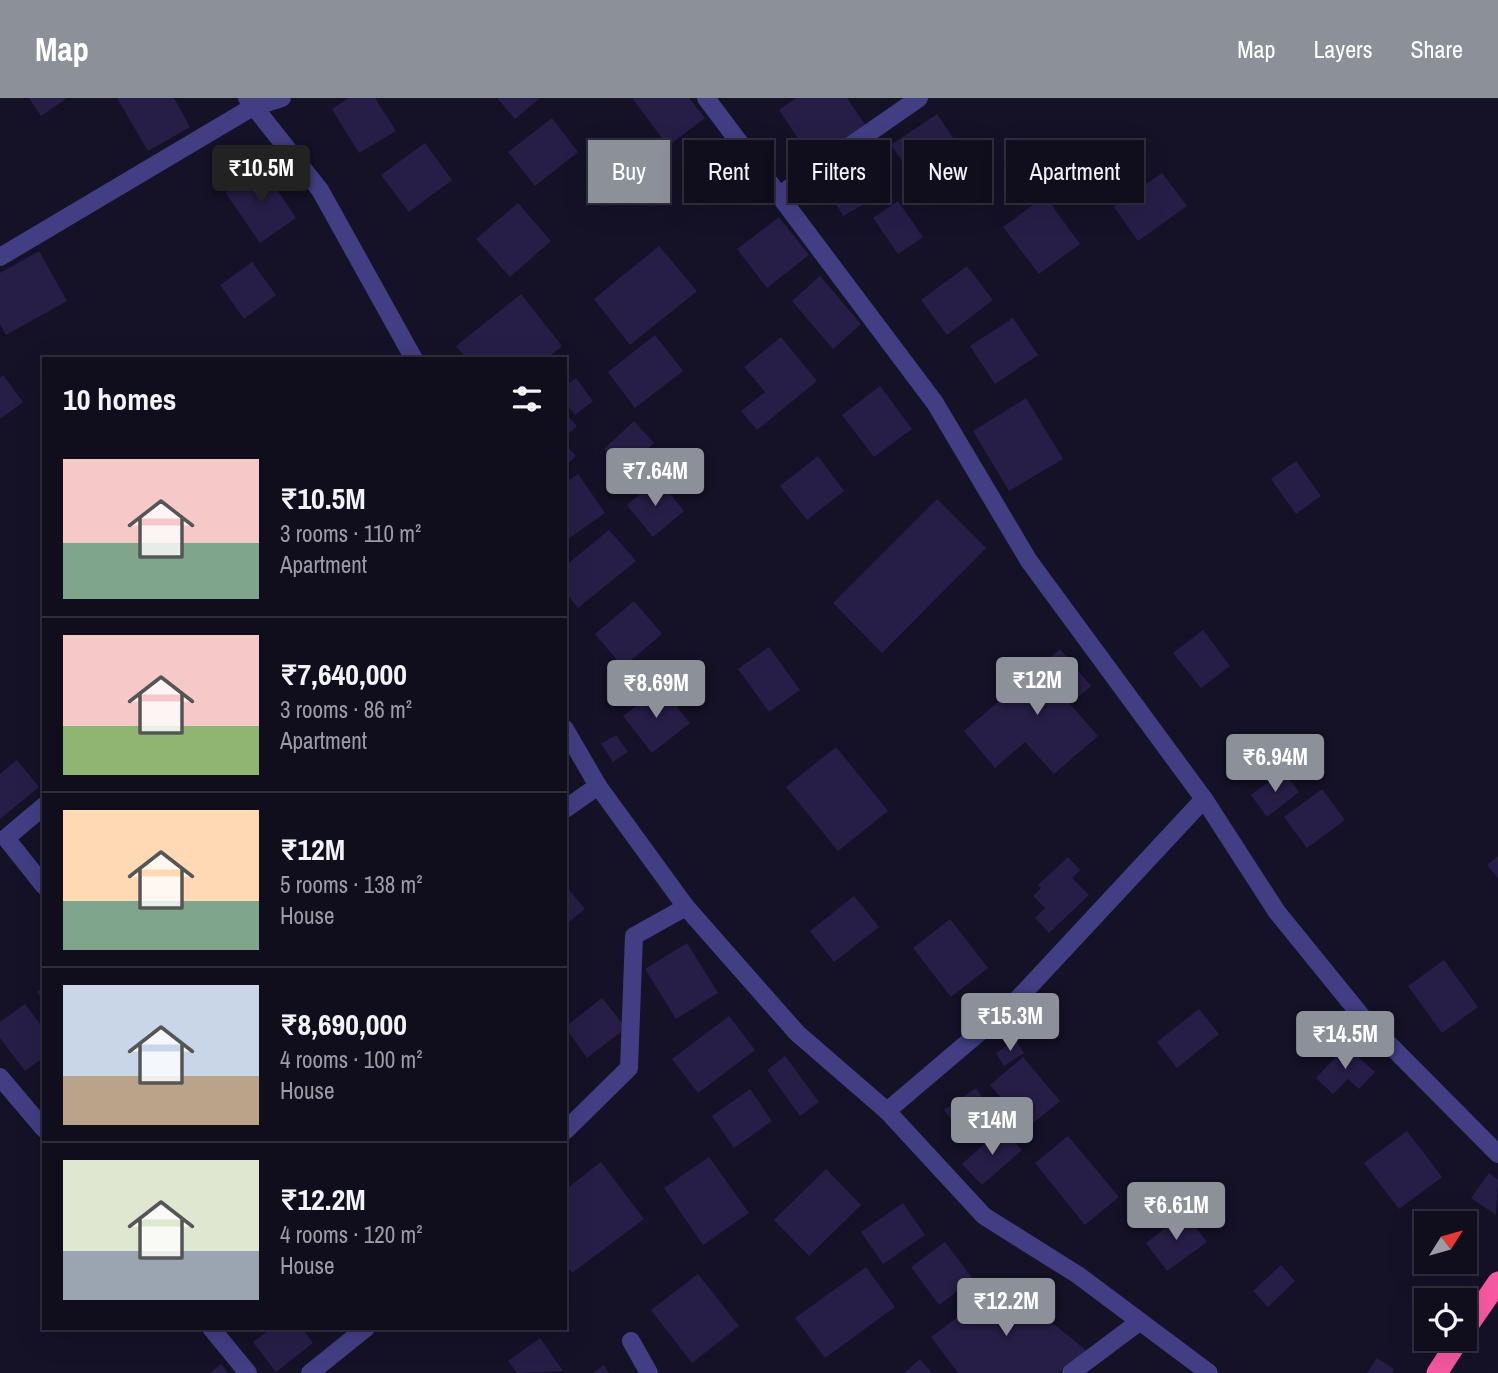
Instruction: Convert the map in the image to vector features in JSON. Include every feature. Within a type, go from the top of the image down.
[{"type":"highway","points":[[1477,1313],[1498,1282]]},
{"type":"highway","points":[[1425,1373],[1448,1356]]},
{"type":"street","points":[[0,257],[249,103],[282,98]]},
{"type":"street","points":[[706,98],[935,403],[1028,561],[1205,799],[1277,912],[1363,1018],[1498,1154]]},
{"type":"street","points":[[780,194],[919,98]]},
{"type":"street","points":[[249,103],[320,190],[413,357]]},
{"type":"street","points":[[567,732],[598,786],[685,907],[797,1033],[887,1111],[984,1216],[1078,1275],[1209,1373]]},
{"type":"street","points":[[567,808],[598,786]]},
{"type":"street","points":[[887,1111],[1014,1003],[1205,799]]},
{"type":"street","points":[[42,808],[3,840],[42,884]]},
{"type":"street","points":[[567,1129],[629,1068],[634,936],[685,907]]},
{"type":"street","points":[[0,1076],[42,1127]]},
{"type":"street","points":[[1071,1373],[1139,1322]]},
{"type":"street","points":[[213,1330],[248,1373]]},
{"type":"street","points":[[310,1373],[364,1330]]},
{"type":"street","points":[[631,1341],[649,1373]]},
{"type":"building","points":[[29,98],[67,98],[41,116]]},
{"type":"building","points":[[117,98],[174,98],[190,127],[148,151]]},
{"type":"building","points":[[349,98],[375,98],[396,131],[359,153],[332,109]]},
{"type":"building","points":[[497,98],[540,98],[515,119]]},
{"type":"building","points":[[632,98],[689,98],[705,118],[670,144],[670,140],[664,140]]},
{"type":"building","points":[[796,98],[847,98],[866,126],[846,140],[799,140],[779,110]]},
{"type":"building","points":[[937,114],[955,140],[904,140],[904,164],[891,145]]},
{"type":"building","points":[[552,118],[578,152],[535,186],[508,152]]},
{"type":"building","points":[[425,143],[452,180],[409,212],[381,175]]},
{"type":"building","points":[[262,167],[296,218],[260,243],[225,192]]},
{"type":"building","points":[[1162,173],[1187,206],[1138,241],[1114,207],[1120,203],[1144,203],[1144,186]]},
{"type":"building","points":[[898,201],[923,237],[898,254],[873,218]]},
{"type":"building","points":[[518,203],[551,241],[510,277],[476,239]]},
{"type":"building","points":[[836,203],[866,203],[843,216]]},
{"type":"building","points":[[1036,203],[1050,203],[1080,244],[1039,274],[1003,227]]},
{"type":"building","points":[[779,217],[809,255],[767,288],[737,249]]},
{"type":"building","points":[[659,246],[697,291],[630,345],[594,299]]},
{"type":"building","points":[[39,251],[67,301],[6,335],[0,324],[0,273]]},
{"type":"building","points":[[252,262],[276,295],[244,319],[220,285]]},
{"type":"building","points":[[967,266],[993,300],[947,335],[921,300]]},
{"type":"building","points":[[820,276],[861,324],[833,349],[792,301]]},
{"type":"building","points":[[521,294],[562,346],[548,357],[465,357],[456,346]]},
{"type":"building","points":[[1013,318],[1038,355],[995,384],[970,346]]},
{"type":"building","points":[[655,335],[683,371],[635,408],[608,372]]},
{"type":"building","points":[[781,337],[817,381],[757,430],[741,411],[765,392],[744,367]]},
{"type":"building","points":[[3,375],[23,402],[0,419],[0,378]]},
{"type":"building","points":[[576,378],[593,401],[575,415],[567,404],[567,385]]},
{"type":"building","points":[[880,386],[912,429],[874,457],[842,415]]},
{"type":"building","points":[[1026,398],[1063,459],[1009,491],[973,431]]},
{"type":"building","points":[[567,415],[577,426],[567,435]]},
{"type":"building","points":[[634,421],[654,443],[624,471],[604,449]]},
{"type":"building","points":[[567,446],[576,456],[567,464]]},
{"type":"building","points":[[818,456],[844,491],[807,520],[780,486]]},
{"type":"building","points":[[1296,461],[1321,496],[1296,514],[1271,479]]},
{"type":"building","points":[[578,474],[605,513],[568,539],[567,538],[567,482]]},
{"type":"building","points":[[658,479],[684,511],[653,537],[627,505]]},
{"type":"building","points":[[937,499],[986,548],[882,653],[833,603]]},
{"type":"building","points":[[609,530],[636,561],[578,608],[567,594],[567,564]]},
{"type":"building","points":[[634,601],[662,634],[623,667],[595,634]]},
{"type":"building","points":[[1203,630],[1230,666],[1201,688],[1173,653]]},
{"type":"building","points":[[769,647],[800,690],[769,712],[738,669]]},
{"type":"building","points":[[1060,649],[1091,686],[1070,704],[1098,736],[1054,774],[1025,742],[995,768],[964,731]]},
{"type":"building","points":[[661,687],[690,723],[652,753],[623,716]]},
{"type":"building","points":[[616,735],[628,752],[613,762],[601,744]]},
{"type":"building","points":[[836,747],[888,811],[838,851],[786,787]]},
{"type":"building","points":[[17,760],[39,787],[0,819],[0,774]]},
{"type":"building","points":[[1283,771],[1299,792],[1267,817],[1251,795]]},
{"type":"building","points":[[1322,789],[1345,820],[1307,848],[1284,817]]},
{"type":"building","points":[[1498,856],[1498,878],[1487,865]]},
{"type":"building","points":[[1068,857],[1080,870],[1072,878],[1089,895],[1049,933],[1035,918],[1045,908],[1033,896],[1041,888],[1038,885]]},
{"type":"building","points":[[567,887],[585,909],[567,923]]},
{"type":"building","points":[[854,896],[879,927],[834,962],[810,931]]},
{"type":"building","points":[[950,919],[988,968],[951,997],[913,948]]},
{"type":"building","points":[[687,943],[718,993],[676,1019],[645,969]]},
{"type":"building","points":[[1444,960],[1478,1007],[1442,1033],[1408,986]]},
{"type":"building","points":[[602,998],[626,1028],[587,1058],[567,1030],[567,1025]]},
{"type":"building","points":[[25,1004],[42,1026],[42,1058],[25,1071],[0,1038],[0,1022]]},
{"type":"building","points":[[1199,1009],[1219,1034],[1177,1068],[1157,1042]]},
{"type":"building","points":[[729,1016],[755,1050],[698,1093],[672,1059]]},
{"type":"building","points":[[1016,1040],[1024,1053],[1004,1066],[996,1053]]},
{"type":"building","points":[[1346,1046],[1375,1072],[1359,1089],[1348,1079],[1333,1094],[1316,1078]]},
{"type":"building","points":[[785,1056],[819,1102],[800,1116],[767,1070]]},
{"type":"building","points":[[1023,1057],[1060,1101],[1027,1128],[990,1085]]},
{"type":"building","points":[[976,1088],[992,1112],[961,1133],[944,1110]]},
{"type":"building","points":[[750,1089],[772,1121],[734,1148],[712,1116]]},
{"type":"building","points":[[1002,1128],[1022,1150],[982,1185],[962,1164]]},
{"type":"building","points":[[1407,1131],[1442,1177],[1399,1209],[1364,1163]]},
{"type":"building","points":[[1068,1136],[1119,1197],[1085,1225],[1035,1163]]},
{"type":"building","points":[[709,1157],[749,1213],[703,1245],[664,1188]]},
{"type":"building","points":[[601,1162],[644,1219],[572,1273],[567,1267],[567,1188]]},
{"type":"building","points":[[826,1169],[861,1205],[809,1256],[774,1220]]},
{"type":"building","points":[[1489,1173],[1498,1180],[1496,1215],[1471,1198]]},
{"type":"building","points":[[903,1203],[925,1235],[883,1264],[861,1232]]},
{"type":"building","points":[[1185,1213],[1207,1242],[1167,1271],[1146,1243]]},
{"type":"building","points":[[945,1242],[973,1279],[939,1305],[911,1267]]},
{"type":"building","points":[[1281,1265],[1295,1281],[1268,1307],[1253,1291]]},
{"type":"building","points":[[866,1267],[895,1307],[825,1358],[795,1318]]},
{"type":"building","points":[[698,1274],[739,1326],[692,1363],[651,1310]]},
{"type":"building","points":[[1003,1283],[1087,1351],[1058,1373],[958,1373],[931,1337]]},
{"type":"building","points":[[269,1330],[303,1330],[313,1343],[276,1372],[253,1342]]},
{"type":"building","points":[[540,1338],[563,1371],[517,1373],[508,1361]]},
{"type":"building","points":[[1377,1358],[1394,1369],[1392,1373],[1367,1373]]},
{"type":"building","points":[[920,1359],[932,1373],[904,1373]]},
{"type":"building","points":[[221,1364],[228,1373],[210,1373]]},
{"type":"building","points":[[604,1365],[609,1373],[593,1373]]}]
